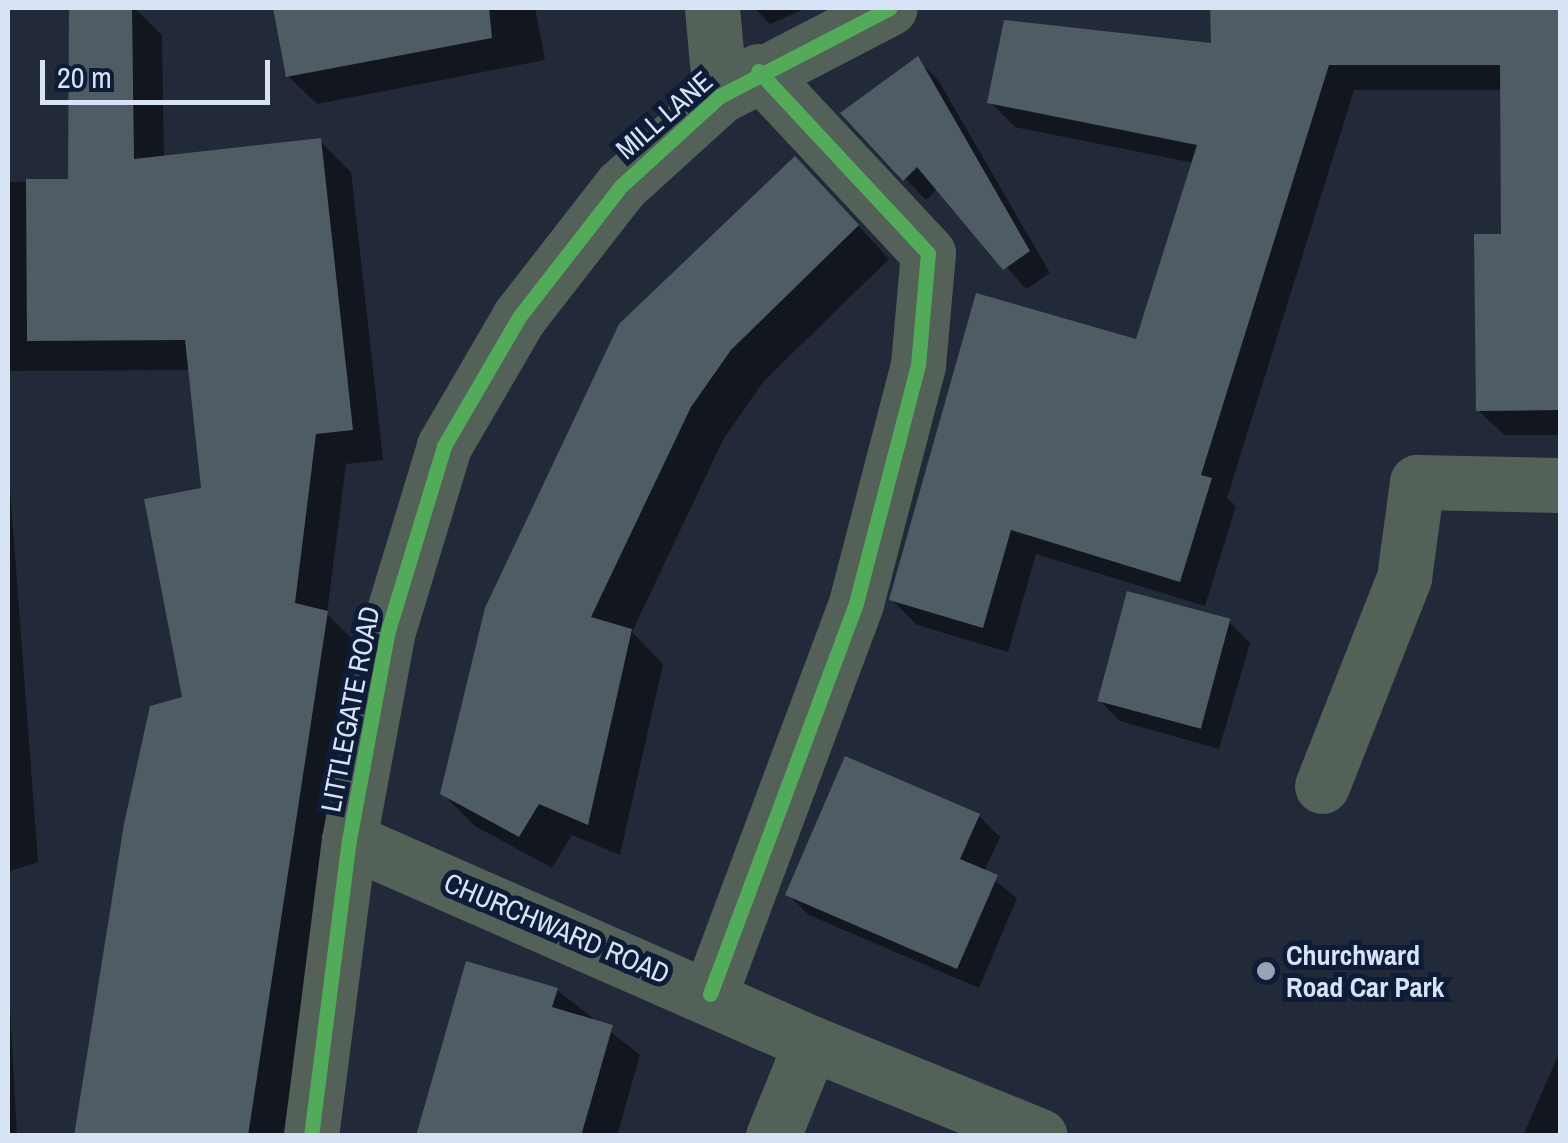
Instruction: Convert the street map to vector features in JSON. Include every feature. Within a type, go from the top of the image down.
[{"type":"street","points":[[710,994],[856,602],[918,365],[928,253],[739,84],[712,8]]},
{"type":"street","name":"MILL LANE","points":[[519,316],[621,186],[739,84],[890,8]]},
{"type":"street","name":"LITTLEGATE ROAD","points":[[311,1136],[350,840],[387,634],[444,446],[519,316]]},
{"type":"street","points":[[1322,786],[1404,578],[1417,482],[1560,485]]},
{"type":"street","name":"CHURCHWARD ROAD","points":[[350,840],[710,994],[811,1043],[1040,1136]]},
{"type":"street","points":[[773,1136],[811,1043]]},
{"type":"building","points":[[69,8],[132,8],[134,159],[321,138],[353,430],[316,434],[295,603],[328,611],[248,1136],[74,1136],[124,824],[150,706],[182,697],[144,499],[201,488],[185,340],[27,341],[26,179],[68,179]]},
{"type":"building","points":[[273,8],[489,8],[492,38],[286,77]]},
{"type":"building","points":[[1210,8],[1560,8],[1560,410],[1476,411],[1474,234],[1501,234],[1500,65],[1329,65],[1201,475],[1212,478],[1180,582],[1011,530],[983,628],[889,600],[976,293],[1136,339],[1197,145],[987,103],[1004,20],[1211,43]]},
{"type":"building","points":[[918,56],[1030,251],[1003,270],[917,167],[903,181],[840,113]]},
{"type":"building","points":[[795,156],[859,225],[731,350],[691,407],[591,617],[632,629],[588,825],[539,804],[519,837],[440,794],[485,608],[619,324]]},
{"type":"building","points":[[1127,591],[1230,619],[1201,729],[1097,701]]},
{"type":"building","points":[[845,756],[980,814],[960,859],[998,875],[957,969],[785,895]]},
{"type":"building","points":[[466,961],[558,988],[552,1007],[613,1025],[581,1136],[416,1136]]},
{"type":"cycle path","points":[[311,1136],[349,840],[387,634],[444,446],[519,317],[621,186],[720,96],[890,8]]},
{"type":"cycle path","points":[[710,994],[856,603],[918,365],[928,253],[758,71]]},
{"type":"place","name":"Churchward Road Car Park","points":[[1266,971]]}]
